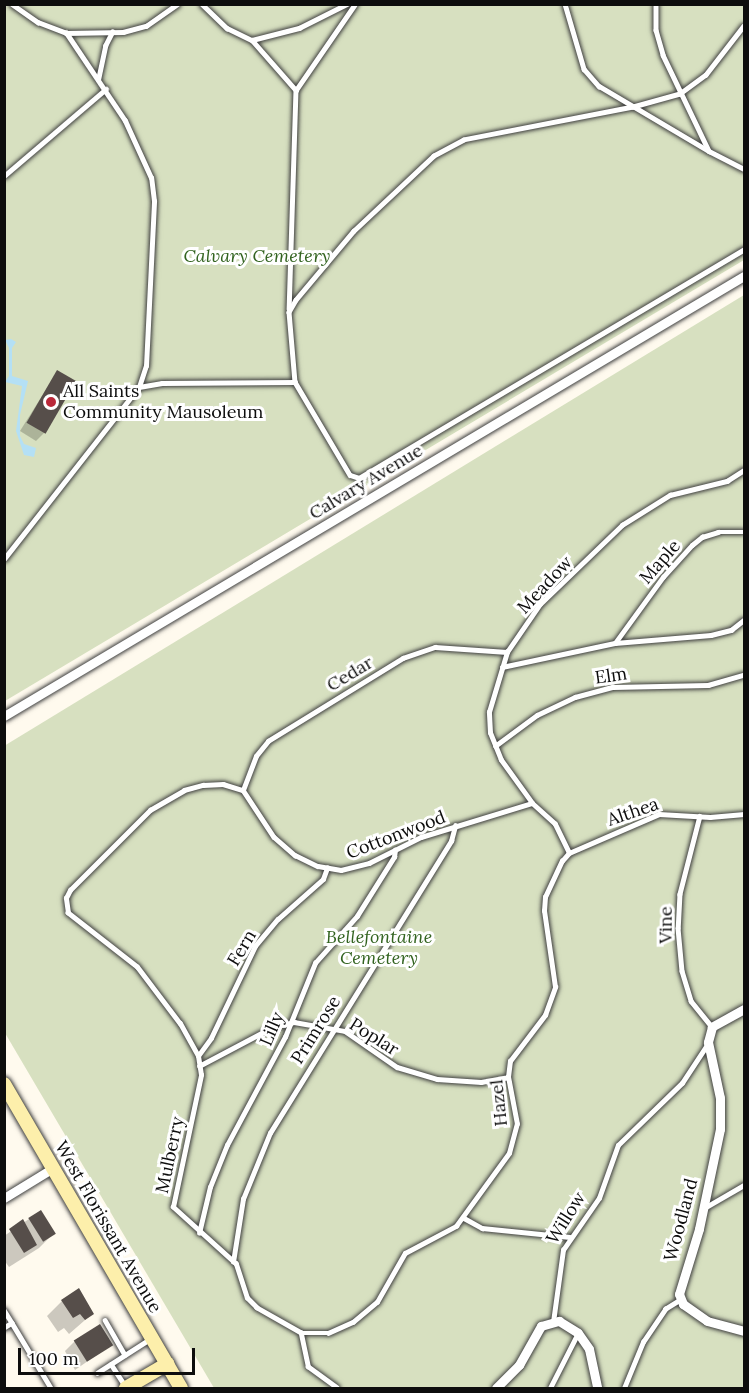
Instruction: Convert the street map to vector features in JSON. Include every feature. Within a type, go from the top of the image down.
[{"type":"main road","name":"West Florissant Avenue","points":[[4,1084],[166,1364],[177,1387]]},
{"type":"main road","points":[[126,1388],[166,1364]]},
{"type":"street","name":"Calvary Avenue","points":[[4,716],[744,276]]},
{"type":"street","points":[[708,1042],[712,1027],[744,1009]]},
{"type":"street","name":"Woodland","points":[[681,1299],[681,1280],[703,1208],[720,1129],[720,1098],[708,1042]]},
{"type":"street","points":[[4,1198],[53,1168]]},
{"type":"street","points":[[681,1299],[707,1321],[744,1331]]},
{"type":"street","points":[[496,1389],[519,1365],[541,1326],[553,1322],[570,1326],[589,1349],[597,1389]]},
{"type":"lane","points":[[12,4],[38,22],[66,33],[112,32],[146,26],[177,4]]},
{"type":"lane","points":[[202,4],[227,28],[252,40],[296,90]]},
{"type":"lane","points":[[252,40],[299,28],[347,4]]},
{"type":"lane","points":[[355,4],[312,61],[296,90],[289,312],[295,382],[350,475],[359,478],[744,249]]},
{"type":"lane","points":[[565,4],[584,69],[599,86],[744,169]]},
{"type":"lane","points":[[656,4],[656,30],[663,55],[709,151]]},
{"type":"lane","points":[[289,312],[304,288],[354,231],[434,156],[464,140],[633,107],[680,94],[706,75],[744,26]]},
{"type":"lane","points":[[99,80],[105,46],[112,32]]},
{"type":"lane","points":[[4,559],[139,387],[147,354],[154,201],[143,153],[106,89],[66,33]]},
{"type":"lane","points":[[4,176],[106,89]]},
{"type":"lane","points":[[139,387],[162,383],[295,382]]},
{"type":"lane","name":"Meadow","points":[[569,853],[555,824],[532,803],[495,746],[490,732],[489,712],[507,652],[540,604],[622,525],[670,495],[727,481],[744,470]]},
{"type":"lane","name":"Maple","points":[[615,643],[656,585],[692,545],[702,537],[718,532],[744,532]]},
{"type":"lane","points":[[502,667],[615,643],[711,635],[744,620]]},
{"type":"lane","name":"Cedar","points":[[243,790],[256,756],[268,741],[403,658],[435,647],[507,652]]},
{"type":"lane","name":"Elm","points":[[495,746],[537,715],[574,697],[613,687],[708,685],[744,675]]},
{"type":"lane","name":"Mulberry","points":[[243,790],[203,785],[165,800],[150,810],[70,890],[66,906],[68,913],[136,967],[180,1024],[198,1056],[199,1066],[173,1208],[233,1262],[252,1303],[301,1333]]},
{"type":"lane","name":"Cottonwood","points":[[243,790],[274,837],[295,855],[327,868],[340,870],[360,866],[455,826],[532,803]]},
{"type":"lane","name":"Althea","points":[[569,853],[659,814],[700,816],[744,814]]},
{"type":"lane","name":"Vine","points":[[700,816],[680,894],[678,928],[682,971],[690,1001],[712,1027]]},
{"type":"lane","name":"Primrose","points":[[233,1262],[243,1199],[266,1143],[333,1028],[451,841],[455,826]]},
{"type":"lane","name":"Lilly","points":[[199,1233],[210,1187],[227,1144],[290,1023],[315,963],[357,916],[394,857],[395,850]]},
{"type":"lane","name":"Hazel","points":[[301,1333],[328,1333],[353,1322],[377,1302],[405,1253],[464,1218],[515,1138],[518,1119],[508,1077],[510,1061],[552,1002],[555,987],[554,956],[546,926],[545,897],[569,853]]},
{"type":"lane","name":"Fern","points":[[198,1056],[211,1038],[255,946],[278,919],[323,879],[327,868]]},
{"type":"lane","name":"Poplar","points":[[199,1066],[273,1027],[290,1023],[333,1028],[360,1041],[397,1067],[437,1079],[481,1082],[508,1077]]},
{"type":"lane","name":"Willow","points":[[553,1322],[556,1280],[562,1250],[599,1198],[618,1145],[682,1083],[708,1042]]},
{"type":"lane","points":[[703,1208],[744,1185]]},
{"type":"lane","points":[[464,1218],[482,1228],[570,1237]]},
{"type":"lane","points":[[624,1389],[643,1342],[665,1309],[681,1299]]},
{"type":"lane","points":[[4,1310],[51,1389]]},
{"type":"lane","points":[[105,1320],[125,1355]]},
{"type":"lane","points":[[4,1328],[12,1323]]},
{"type":"lane","points":[[301,1333],[308,1367],[337,1389]]},
{"type":"lane","points":[[550,1389],[578,1333]]},
{"type":"lane","points":[[97,1373],[151,1338]]},
{"type":"lane","points":[[111,1364],[126,1388]]},
{"type":"green space","name":"Calvary Cemetery","points":[[5,5],[744,5],[744,260],[5,701]]},
{"type":"green space","name":"Bellefontaine Cemetery","points":[[744,295],[744,1388],[214,1388],[5,1033],[4,746]]},
{"type":"water","points":[[11,339],[16,342],[12,348],[12,376],[28,381],[20,415],[20,436],[24,444],[36,448],[34,457],[24,455],[16,431],[22,386],[5,382],[9,376],[9,348],[5,340]]},
{"type":"building","name":"All Saints Community Mausoleum","points":[[57,370],[76,381],[46,434],[26,423]]},
{"type":"building","points":[[41,1210],[56,1234],[43,1242],[28,1218]]},
{"type":"building","points":[[23,1219],[37,1245],[24,1253],[9,1229]]},
{"type":"building","points":[[79,1288],[94,1314],[85,1320],[80,1314],[73,1318],[61,1300]]},
{"type":"building","points":[[100,1324],[113,1345],[87,1362],[74,1340]]},
{"type":"place","name":"All Saints Community Mausoleum","points":[[51,402]]}]
